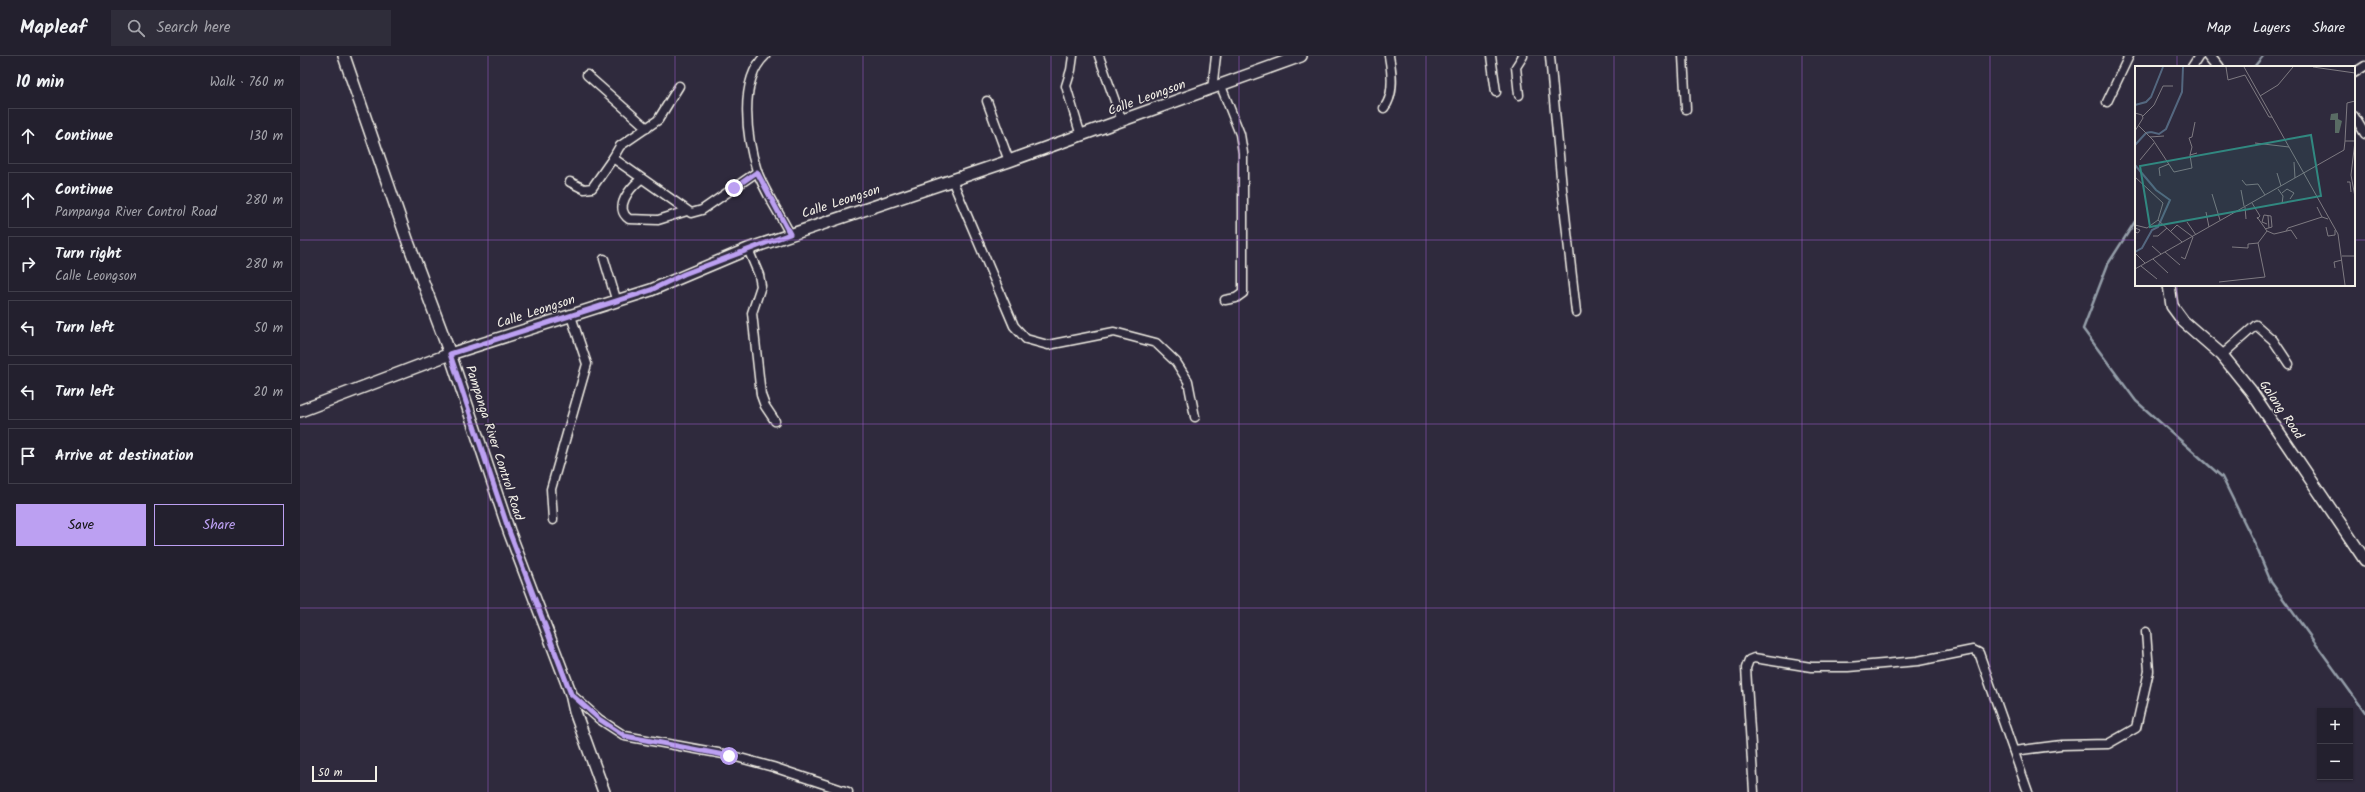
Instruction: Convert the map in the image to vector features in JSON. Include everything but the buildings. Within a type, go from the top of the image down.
[{"type":"street","name":"Pampanga River Control Road","points":[[344,56],[408,242],[450,354],[509,531],[571,694],[575,712],[604,792]]},
{"type":"street","points":[[765,56],[753,78],[748,107],[748,136],[757,172],[790,234]]},
{"type":"street","points":[[1073,56],[1072,70],[1066,86],[1080,136]]},
{"type":"street","points":[[1099,56],[1122,121]]},
{"type":"street","points":[[1216,56],[1217,88],[1240,134],[1244,191],[1243,293],[1240,296],[1224,300]]},
{"type":"street","name":"Calle Leongson","points":[[300,411],[450,354],[571,316],[616,299],[651,290],[748,249],[1009,161],[1217,88],[1301,56]]},
{"type":"street","points":[[1384,108],[1389,102],[1391,90],[1389,56]]},
{"type":"street","points":[[1491,56],[1496,92]]},
{"type":"street","points":[[1519,95],[1516,67],[1523,56]]},
{"type":"street","points":[[1550,56],[1562,188],[1576,312]]},
{"type":"street","points":[[1682,56],[1686,109]]},
{"type":"street","points":[[2107,102],[2129,56]]},
{"type":"street","points":[[2193,66],[2199,56]]},
{"type":"street","points":[[2355,71],[2365,66]]},
{"type":"street","points":[[587,76],[647,128]]},
{"type":"street","points":[[570,182],[584,189],[592,188],[620,146],[658,120],[679,86]]},
{"type":"street","points":[[987,101],[1009,161]]},
{"type":"street","points":[[2355,118],[2365,134]]},
{"type":"street","points":[[613,158],[686,211],[691,213],[702,210],[757,172]]},
{"type":"street","points":[[641,179],[624,200],[622,209],[625,216],[629,219],[658,220],[686,211]]},
{"type":"street","points":[[952,180],[995,284],[1019,333],[1026,339],[1037,344],[1048,345],[1114,332],[1156,343],[1176,362],[1188,381],[1195,417]]},
{"type":"street","points":[[748,249],[759,275],[761,286],[752,313],[761,395],[765,406],[775,421]]},
{"type":"street","points":[[604,259],[616,299]]},
{"type":"street","name":"Galang Road","points":[[2169,286],[2172,306],[2183,321],[2222,354],[2251,391],[2365,560]]},
{"type":"street","points":[[553,520],[551,489],[587,364],[571,316]]},
{"type":"street","points":[[2222,354],[2256,325],[2277,345],[2289,364]]},
{"type":"street","points":[[2014,751],[2061,745],[2108,744],[2136,728],[2149,671],[2146,632]]},
{"type":"street","points":[[1754,792],[1746,668],[1749,660],[1754,658],[1811,667],[1848,667],[1918,661],[1966,650],[1976,651],[1978,653],[2028,792]]},
{"type":"street","points":[[571,694],[599,719],[625,736],[729,756],[773,767],[848,792]]},
{"type":"waterway","points":[[2255,66],[2263,56]]},
{"type":"waterway","points":[[2135,222],[2108,264],[2083,329],[2136,401],[2222,477],[2255,544],[2271,582],[2365,712]]},
{"type":"route","points":[[729,756],[698,748],[625,736],[599,719],[571,694],[509,531],[450,354],[571,316],[616,299],[651,290],[684,274],[790,234],[757,172],[734,188]]}]
